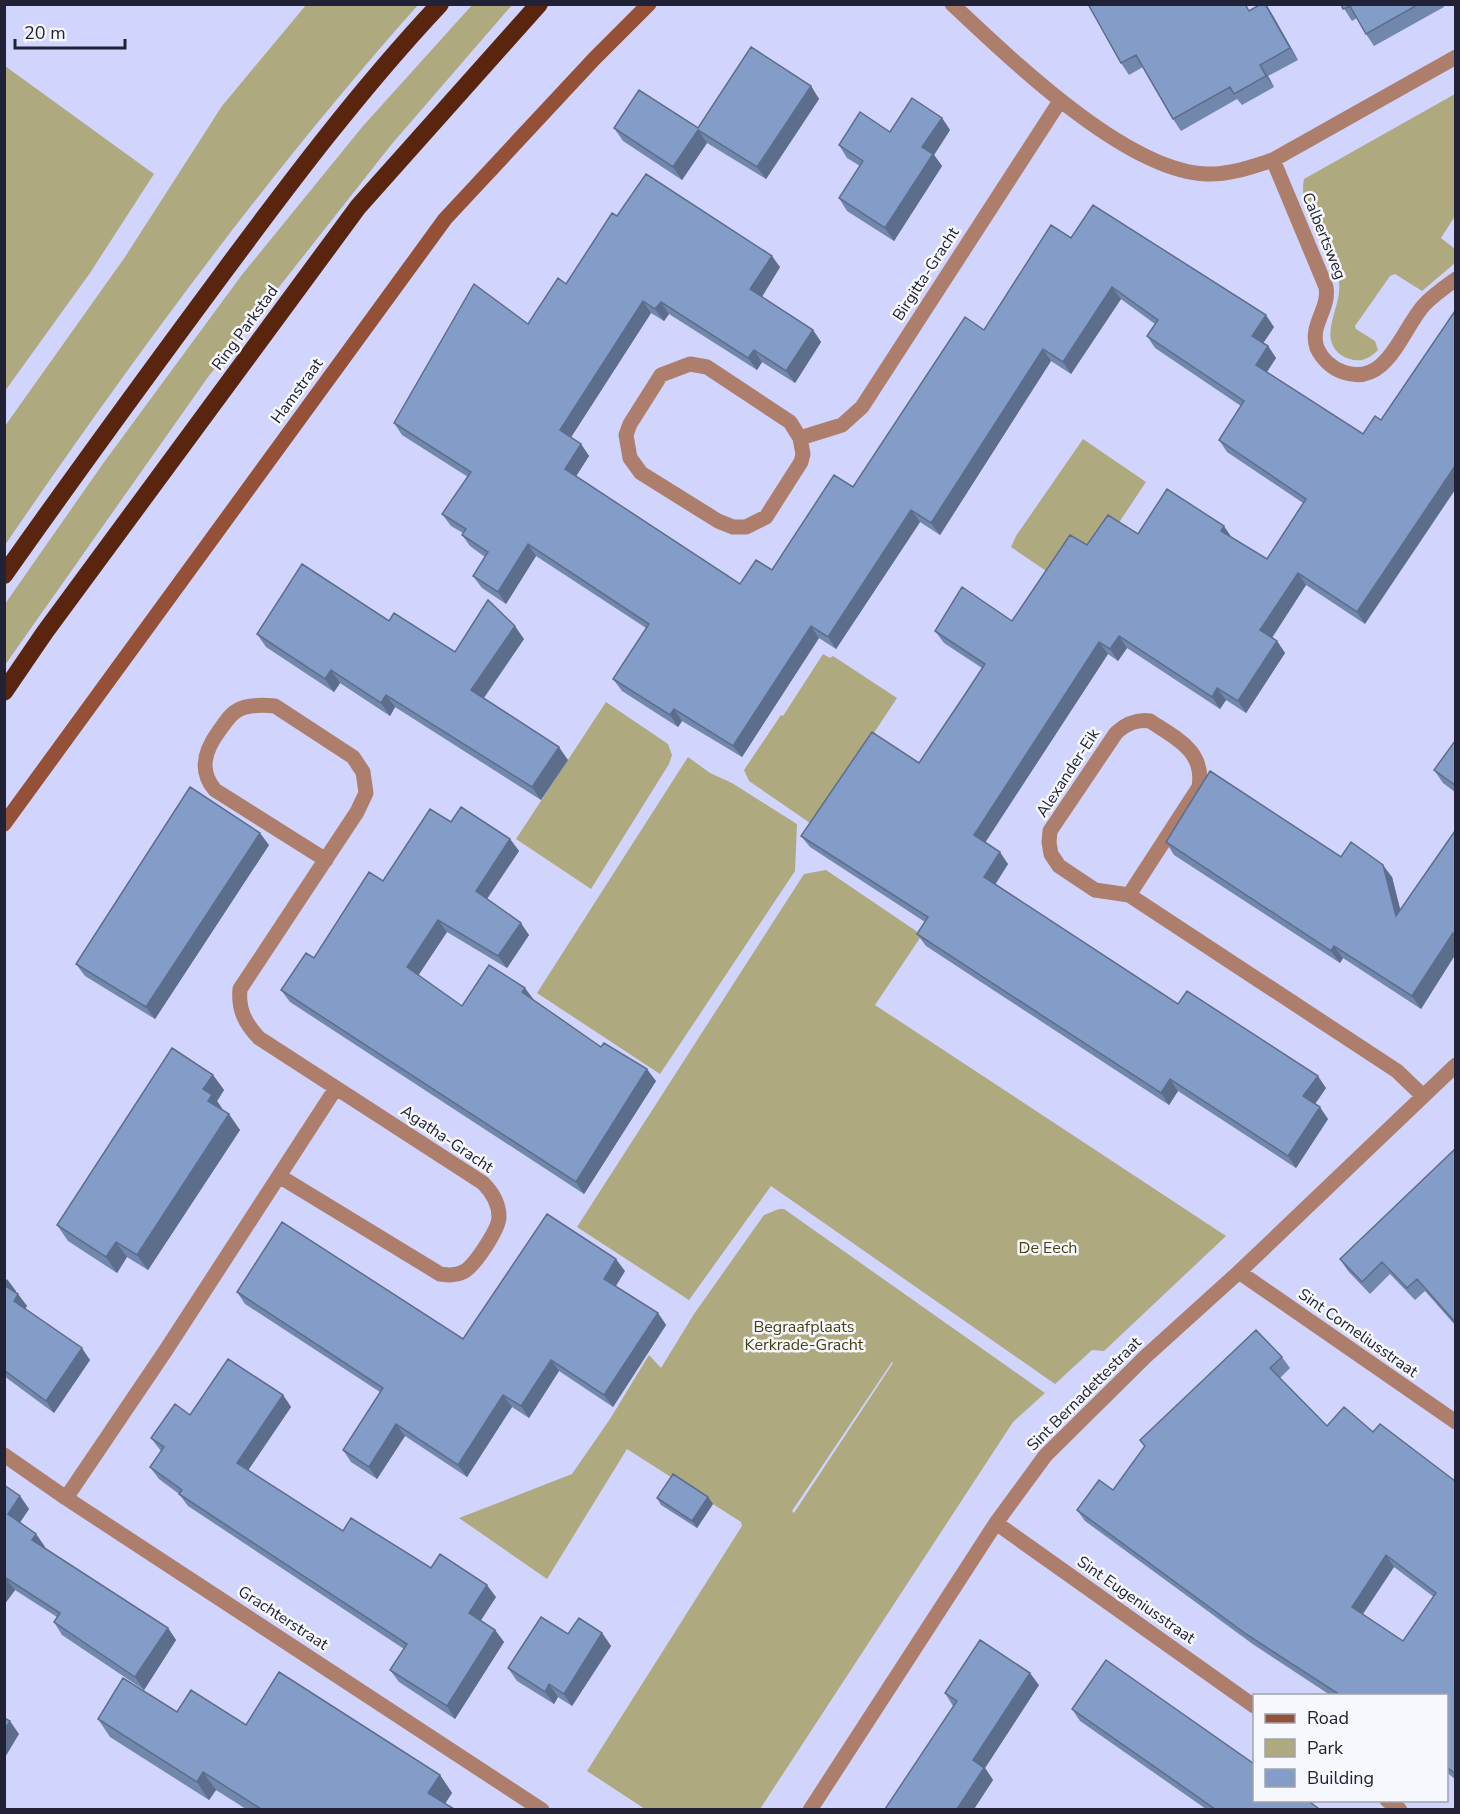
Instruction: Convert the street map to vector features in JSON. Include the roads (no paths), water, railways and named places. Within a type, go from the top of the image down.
[{"type":"highway","points":[[4,575],[103,435],[297,173],[407,39],[440,4]]},
{"type":"highway","name":"Ring Parkstad","points":[[4,692],[45,632],[358,207],[539,4]]},
{"type":"street","name":"Hamstraat","points":[[4,824],[445,219],[594,59],[650,4]]},
{"type":"street","points":[[952,4],[1060,101],[1143,155],[1179,169],[1205,174],[1226,173],[1273,160],[1455,57]]},
{"type":"street","name":"Birgitta-Gracht","points":[[800,438],[842,425],[862,407],[1060,101]]},
{"type":"street","name":"Calbertsweg","points":[[1273,160],[1326,287],[1326,303],[1317,320],[1315,333],[1320,352],[1332,367],[1344,373],[1356,374],[1369,373],[1380,367],[1389,358],[1424,305],[1455,279]]},
{"type":"street","points":[[690,364],[707,367],[790,422],[800,438],[803,453],[801,462],[766,517],[746,527],[733,527],[718,521],[641,474],[630,458],[626,435],[630,424],[661,375],[690,364]]},
{"type":"street","name":"Agatha-Gracht","points":[[279,1176],[440,1274],[453,1275],[470,1268],[498,1226],[497,1206],[489,1189],[483,1183],[259,1038],[243,1018],[239,1000],[240,989],[326,860],[366,793],[363,772],[353,757],[275,706],[264,705],[239,709],[229,718],[209,745],[205,767],[210,784],[215,790],[326,860]]},
{"type":"street","name":"Alexander-Eik","points":[[1129,895],[1199,788],[1201,776],[1195,754],[1188,746],[1150,721],[1143,720],[1124,726],[1116,733],[1050,831],[1051,854],[1059,866],[1095,890],[1129,895],[1396,1071],[1423,1096]]},
{"type":"street","name":"Sint Bernadettestraat","points":[[810,1809],[996,1523],[1045,1456],[1145,1357],[1239,1272],[1455,1065]]},
{"type":"street","points":[[66,1498],[336,1088]]},
{"type":"street","name":"Sint Corneliusstraat","points":[[1239,1272],[1455,1422]]},
{"type":"street","name":"Grachterstraat","points":[[4,1455],[66,1498],[542,1809]]},
{"type":"street","name":"Sint Eugeniusstraat","points":[[996,1523],[1253,1705]]},
{"type":"park label","name":"De Eech","points":[[1048,1248]]},
{"type":"park label","name":"Begraafplaats Kerkrade-Gracht","points":[[804,1336]]}]
